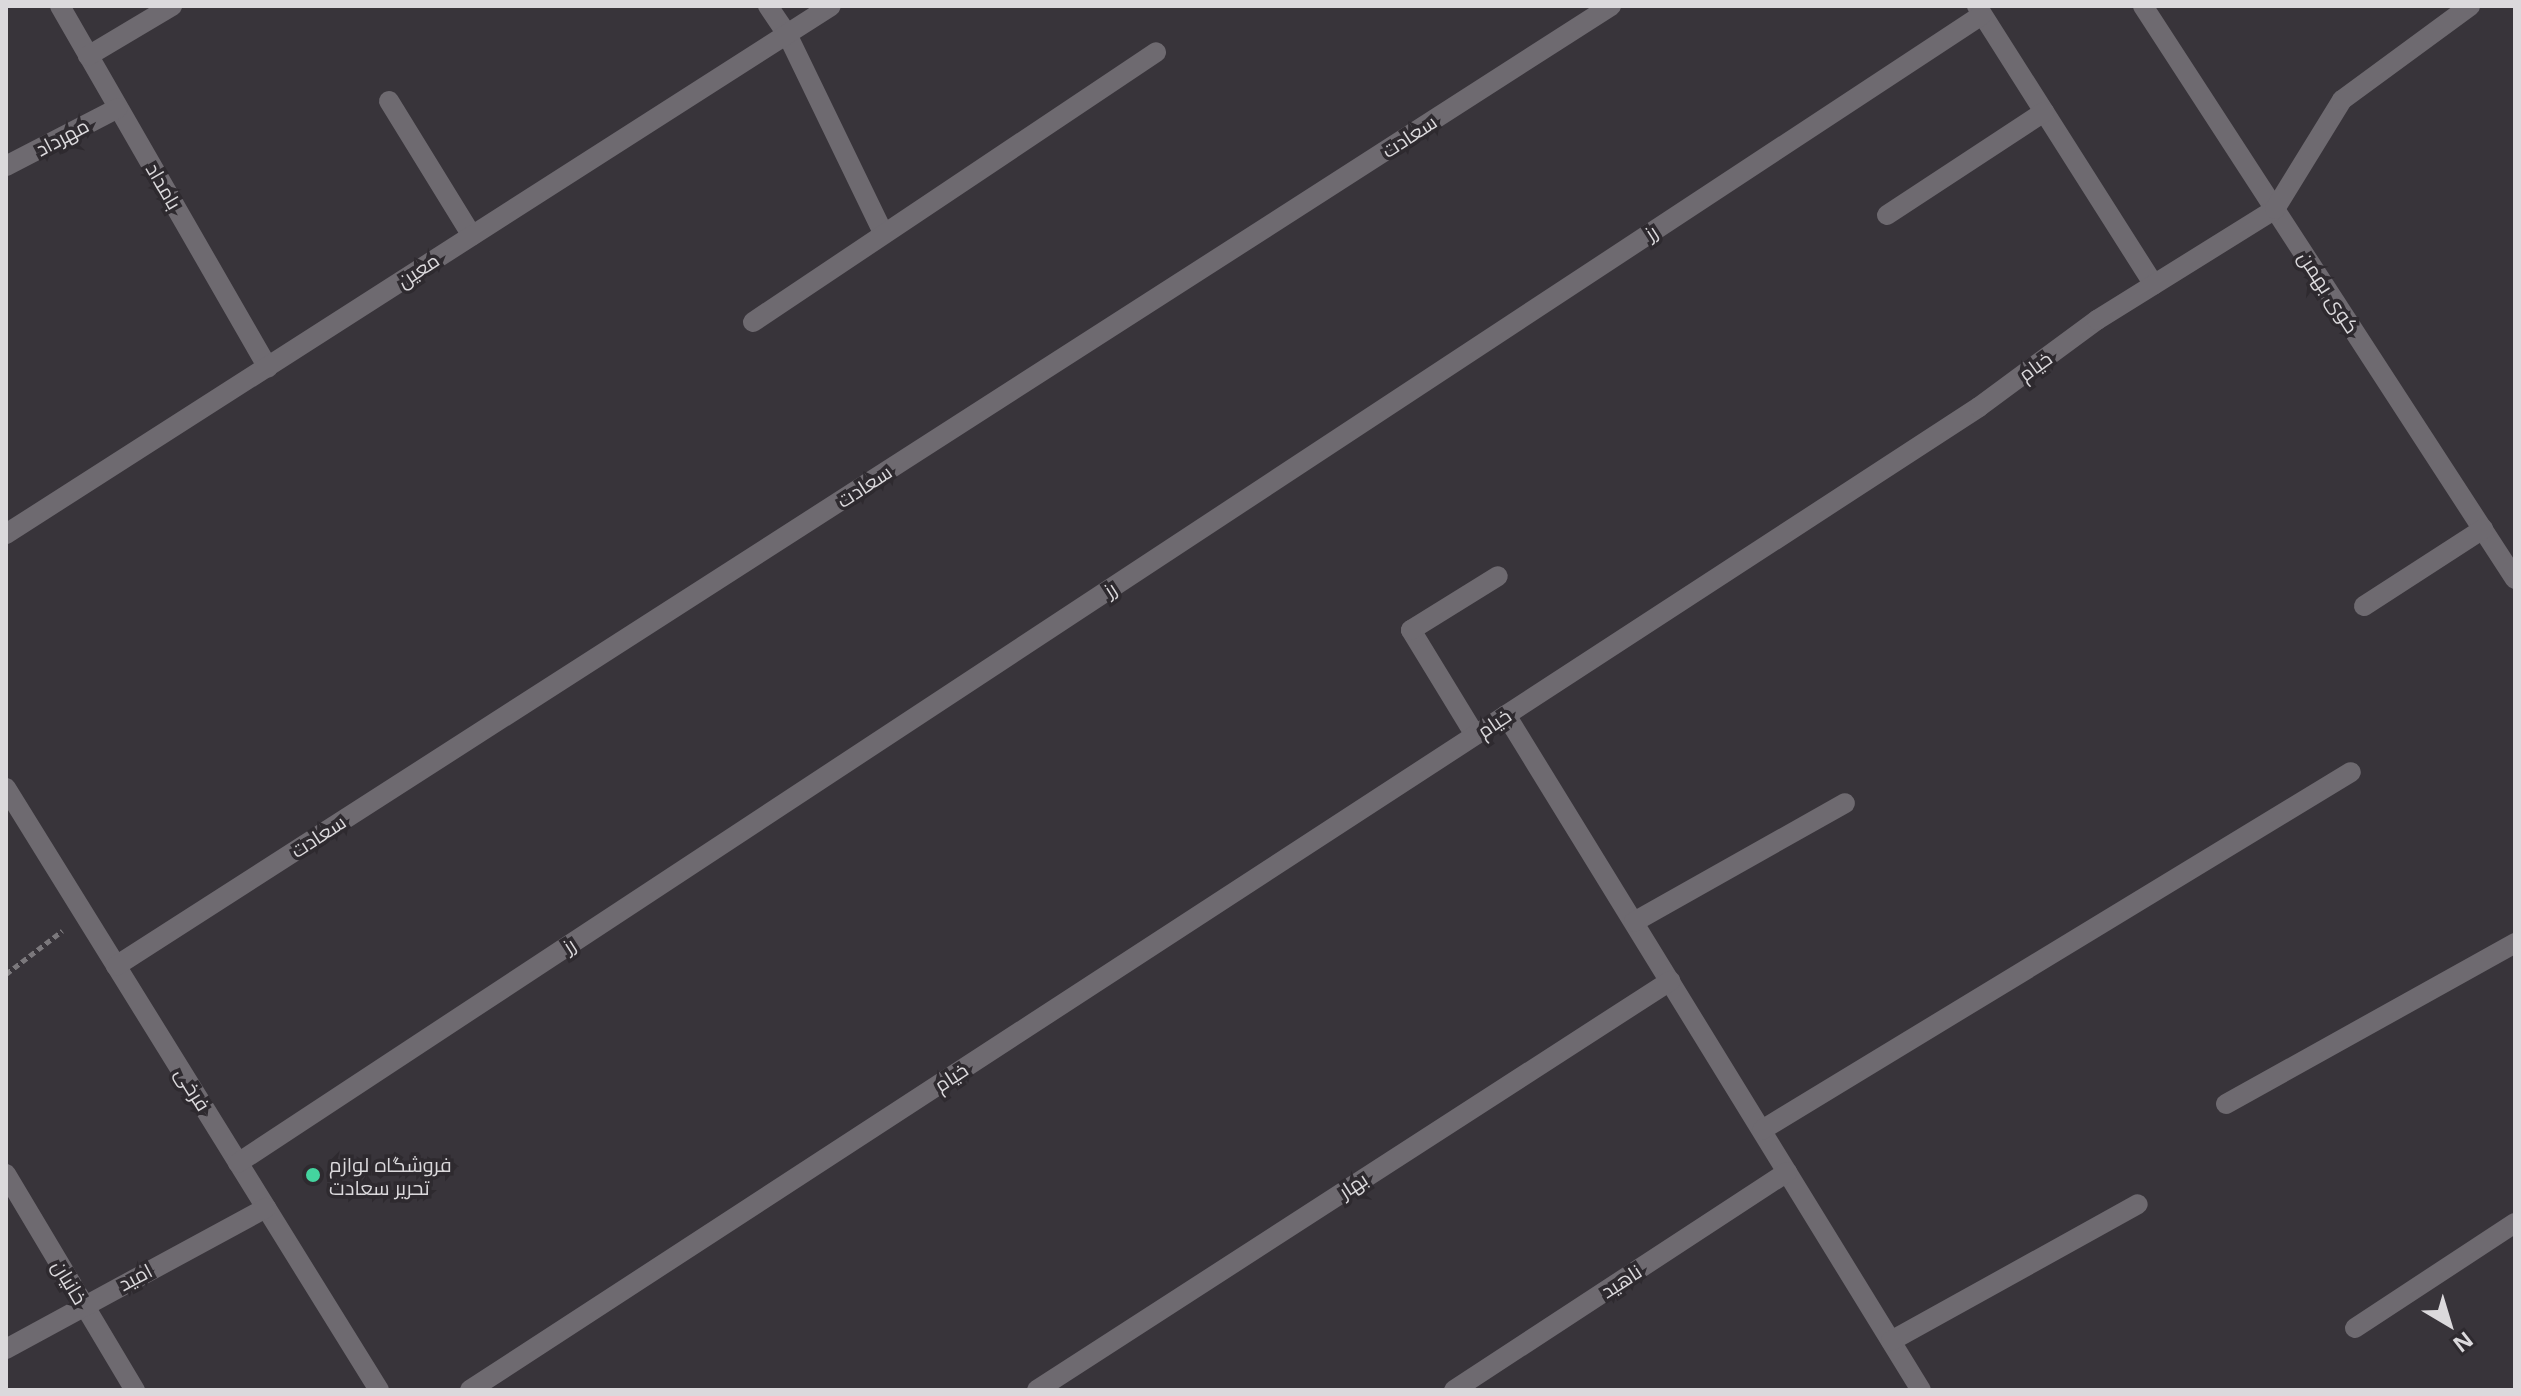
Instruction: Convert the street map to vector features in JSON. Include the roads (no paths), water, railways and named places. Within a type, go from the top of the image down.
[{"type":"street","name":"بامداد","points":[[60,6],[268,367]]},
{"type":"street","points":[[88,56],[172,6]]},
{"type":"street","points":[[768,6],[787,34],[883,233]]},
{"type":"street","name":"معین","points":[[6,534],[831,6]]},
{"type":"street","name":"سعادت","points":[[116,966],[1611,6]]},
{"type":"street","name":"کوی بهمن","points":[[2143,6],[2515,579]]},
{"type":"street","name":"خیام","points":[[470,1390],[1979,407],[2097,320],[2275,209],[2342,100],[2470,6]]},
{"type":"street","points":[[1979,10],[2154,285]]},
{"type":"street","name":"رز","points":[[238,1163],[1979,10]]},
{"type":"street","points":[[753,322],[1156,52]]},
{"type":"street","points":[[389,101],[472,236]]},
{"type":"street","name":"مهرداد","points":[[6,166],[118,108]]},
{"type":"street","points":[[1887,215],[2044,112]]},
{"type":"street","points":[[2364,606],[2483,529]]},
{"type":"street","points":[[1475,735],[1411,630],[1498,576]]},
{"type":"street","points":[[1506,715],[1921,1390]]},
{"type":"street","points":[[1762,1130],[2351,772]]},
{"type":"street","name":"فرخی","points":[[6,788],[266,1208],[370,1387]]},
{"type":"street","points":[[1634,922],[1845,803]]},
{"type":"street","points":[[2226,1104],[2515,943]]},
{"type":"street","name":"بهار","points":[[1037,1390],[1670,981]]},
{"type":"street","name":"ناهید","points":[[1454,1390],[1787,1172]]},
{"type":"street","name":"خانیان","points":[[6,1174],[135,1390]]},
{"type":"street","points":[[1891,1341],[2138,1204]]},
{"type":"street","name":"امید","points":[[6,1349],[266,1208]]},
{"type":"street","points":[[2355,1328],[2515,1223]]},
{"type":"place","name":"فروشگاه لوازم تحریر سعادت","points":[[313,1175]]}]
